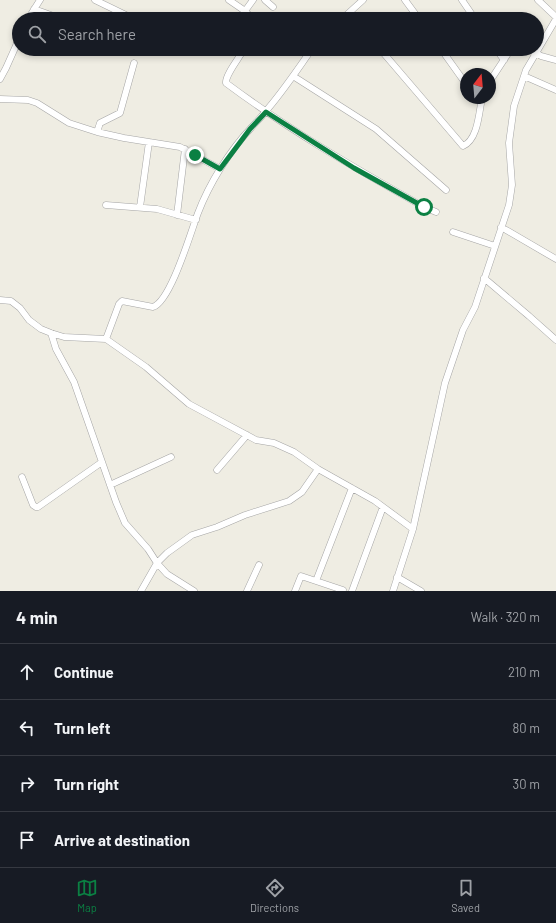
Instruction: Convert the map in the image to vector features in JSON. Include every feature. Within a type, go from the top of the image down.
[{"type":"street","points":[[32,12],[40,0]]},
{"type":"street","points":[[94,0],[119,12]]},
{"type":"street","points":[[229,0],[245,11],[253,0]]},
{"type":"street","points":[[265,0],[273,7]]},
{"type":"street","points":[[349,12],[363,0]]},
{"type":"street","points":[[405,0],[414,12]]},
{"type":"street","points":[[462,0],[470,12]]},
{"type":"street","points":[[538,0],[555,21],[544,40]]},
{"type":"street","points":[[34,9],[42,12]]},
{"type":"street","points":[[0,79],[12,55]]},
{"type":"street","points":[[240,56],[225,82],[266,112],[354,168],[424,207],[436,212]]},
{"type":"street","points":[[106,339],[119,304],[122,301],[135,305],[157,306],[169,288],[177,271],[198,212],[220,169],[250,129],[266,112],[307,56]]},
{"type":"street","points":[[386,56],[464,146],[469,142],[476,129],[480,104]]},
{"type":"street","points":[[446,56],[460,76]]},
{"type":"street","points":[[501,56],[504,60]]},
{"type":"street","points":[[496,72],[507,56]]},
{"type":"street","points":[[393,591],[413,529],[445,383],[463,330],[475,307],[509,205],[512,184],[509,143],[514,106],[524,76],[535,56]]},
{"type":"street","points":[[543,56],[556,60]]},
{"type":"street","points":[[97,132],[100,123],[120,112],[134,63]]},
{"type":"street","points":[[293,76],[376,129],[446,190]]},
{"type":"street","points":[[524,76],[556,90]]},
{"type":"street","points":[[0,100],[28,100],[37,103],[70,123],[97,132],[180,147],[220,169]]},
{"type":"street","points":[[140,207],[148,142]]},
{"type":"street","points":[[177,215],[185,149]]},
{"type":"street","points":[[106,205],[157,209],[196,220]]},
{"type":"street","points":[[501,227],[556,259]]},
{"type":"street","points":[[453,232],[495,246]]},
{"type":"street","points":[[484,278],[556,340]]},
{"type":"street","points":[[0,300],[11,301],[20,308],[29,320],[41,329],[51,333],[64,337],[106,339],[146,367],[189,404],[256,440],[274,443],[294,452],[318,469],[383,507],[413,529]]},
{"type":"street","points":[[51,333],[56,349],[74,382],[125,523],[148,549],[156,563],[167,574],[194,591]]},
{"type":"street","points":[[218,470],[247,435]]},
{"type":"street","points":[[110,485],[171,457]]},
{"type":"street","points":[[22,478],[33,505],[38,507],[102,462]]},
{"type":"street","points":[[141,591],[156,563],[192,535],[217,527],[245,515],[289,501],[302,492],[318,469]]},
{"type":"street","points":[[316,581],[352,488]]},
{"type":"street","points":[[352,591],[383,507]]},
{"type":"street","points":[[247,591],[259,565]]},
{"type":"street","points":[[295,591],[301,576],[343,590]]},
{"type":"street","points":[[397,577],[421,591]]},
{"type":"route","points":[[195,155],[220,169],[250,129],[266,112],[354,168],[424,207]]}]
